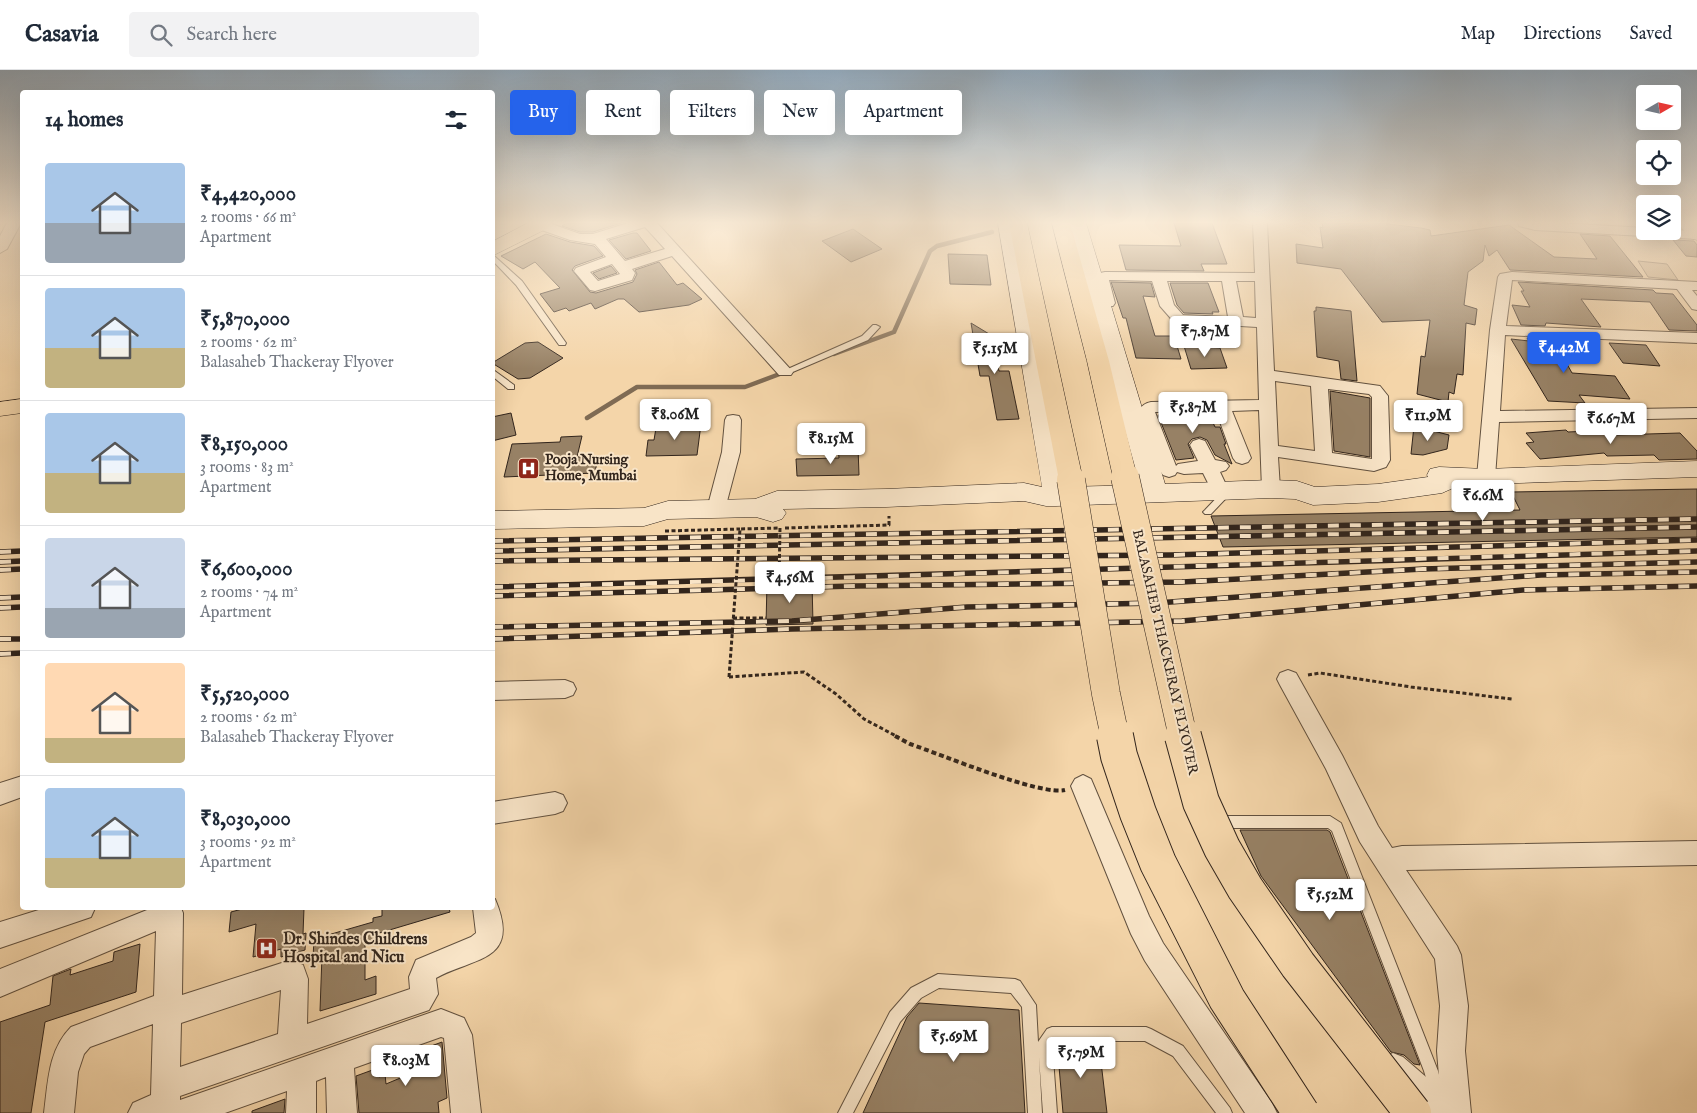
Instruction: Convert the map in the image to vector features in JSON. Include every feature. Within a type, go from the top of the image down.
[{"type":"main road","points":[[1024,272],[1049,491],[1106,694],[1120,756],[1138,813],[1158,863],[1227,999],[1301,1113]]},
{"type":"main road","name":"BALASAHEB THACKERAY FLYOVER","points":[[1074,272],[1098,361],[1125,477],[1177,716],[1201,802],[1222,848],[1244,888],[1298,965],[1439,1112]]},
{"type":"main road","points":[[0,397],[20,394]]},
{"type":"main road","points":[[0,409],[20,406]]},
{"type":"street","points":[[693,272],[785,372]]},
{"type":"street","points":[[1015,272],[1049,491]]},
{"type":"street","points":[[1090,272],[1155,492]]},
{"type":"street","points":[[1262,272],[1271,489]]},
{"type":"street","points":[[1114,319],[1102,278],[1110,276],[1262,276]]},
{"type":"street","points":[[1158,276],[1167,306],[1179,318],[1263,323]]},
{"type":"street","points":[[1228,276],[1236,322]]},
{"type":"street","points":[[1486,477],[1498,330],[1505,277],[1697,286]]},
{"type":"street","points":[[1681,285],[1697,306]]},
{"type":"street","points":[[1498,330],[1697,338]]},
{"type":"street","points":[[1266,375],[1370,389],[1380,396],[1380,463],[1374,465],[1268,450]]},
{"type":"street","points":[[1320,382],[1324,458]]},
{"type":"street","points":[[1215,466],[1176,470],[1146,412],[1148,409],[1154,406],[1267,405]]},
{"type":"street","points":[[1222,406],[1242,458]]},
{"type":"street","points":[[1491,417],[1697,413]]},
{"type":"street","points":[[716,510],[731,452],[733,420]]},
{"type":"street","points":[[1199,445],[1215,466],[1219,498]]},
{"type":"street","points":[[495,506],[592,511],[663,521],[716,510],[757,508],[777,514],[823,506],[1027,504],[1049,491],[1155,492],[1219,498],[1271,489],[1297,490],[1313,496],[1378,493],[1442,484],[1456,477],[1697,469]]},
{"type":"street","points":[[823,506],[885,519],[914,504]]},
{"type":"street","points":[[495,520],[592,511]]},
{"type":"street","points":[[1288,679],[1334,762],[1369,834],[1448,955],[1454,1006],[1452,1051],[1439,1112]]},
{"type":"street","points":[[1181,680],[1221,822],[1284,927],[1377,1052],[1439,1112]]},
{"type":"street","points":[[495,691],[566,689]]},
{"type":"street","points":[[1083,786],[1140,925],[1151,945],[1262,1113]]},
{"type":"street","points":[[0,794],[20,788]]},
{"type":"street","points":[[495,813],[555,803]]},
{"type":"street","points":[[1386,861],[1402,858],[1697,853]]},
{"type":"street","points":[[0,935],[76,910]]},
{"type":"street","points":[[0,983],[179,910],[167,1010],[164,1106]]},
{"type":"street","points":[[164,1106],[292,1043],[419,1000],[424,994],[422,977],[425,968],[480,948],[487,941],[489,933],[486,910]]},
{"type":"street","points":[[59,1113],[66,1058],[71,1047],[81,1037],[291,973],[294,974],[295,979],[292,1043]]},
{"type":"street","points":[[164,1106],[302,1071],[442,1023],[451,1024],[456,1029],[458,1035],[466,1113]]},
{"type":"street","points":[[339,1058],[342,1113]]},
{"type":"street","points":[[302,1071],[302,1113]]},
{"type":"lane","points":[[508,272],[519,282],[562,343]]},
{"type":"lane","points":[[785,372],[864,338],[876,327]]},
{"type":"lane","points":[[495,374],[511,387]]},
{"type":"lane","points":[[1221,822],[1330,822],[1338,827],[1432,1071],[1439,1112]]},
{"type":"lane","points":[[845,1113],[895,1017],[916,993],[938,981],[1015,986],[1025,998],[1029,1005],[1035,1113]]},
{"type":"lane","points":[[1050,1113],[1045,1042],[1052,1034],[1146,1034],[1178,1051],[1225,1113]]},
{"type":"path","points":[[663,521],[740,530],[885,519]]},
{"type":"path","points":[[779,582],[780,528]]},
{"type":"path","points":[[740,530],[729,677],[804,672],[836,694],[864,719],[910,744],[1016,781],[1056,792],[1083,786]]},
{"type":"path","points":[[734,618],[766,618]]},
{"type":"path","points":[[1288,679],[1320,673],[1412,687],[1512,699]]},
{"type":"shaded area","points":[[1645,272],[1672,272],[1678,280],[1648,277]]},
{"type":"building","points":[[544,272],[573,272],[590,292],[596,293],[633,282],[637,274],[636,272],[667,272],[677,285],[683,283],[702,299],[689,305],[639,312],[624,299],[618,299],[595,309],[591,303],[569,311],[566,308],[554,312],[540,294],[560,288]]},
{"type":"building","points":[[616,272],[617,273],[599,279],[593,273]]},
{"type":"building","points":[[949,272],[989,272],[991,285],[950,284]]},
{"type":"building","points":[[1343,272],[1468,272],[1464,305],[1477,309],[1475,325],[1466,323],[1463,375],[1457,374],[1454,394],[1449,392],[1448,402],[1417,394],[1421,356],[1425,357],[1430,320],[1382,322]]},
{"type":"building","points":[[1542,272],[1639,272],[1643,277]]},
{"type":"building","points":[[1111,282],[1151,283],[1155,297],[1143,296],[1155,336],[1174,336],[1181,359],[1136,358],[1126,318],[1123,318]]},
{"type":"building","points":[[1518,282],[1653,290],[1656,293],[1673,294],[1697,325],[1697,331],[1669,330],[1650,302],[1581,299],[1601,327],[1546,323],[1545,326],[1521,325],[1512,305],[1530,307],[1521,291],[1524,291]]},
{"type":"building","points":[[1170,283],[1208,283],[1219,312],[1212,312],[1213,314],[1184,313],[1177,305]]},
{"type":"building","points":[[1316,307],[1351,311],[1357,381],[1341,379],[1339,361],[1317,357],[1314,311],[1316,311]]},
{"type":"building","points":[[971,323],[1004,343],[994,349],[999,371],[1009,371],[1019,419],[997,420],[989,376],[980,376]]},
{"type":"building","points":[[1527,338],[1553,339],[1572,373],[1615,376],[1630,399],[1579,395],[1585,403],[1548,401],[1511,339],[1529,341]]},
{"type":"building","points":[[538,342],[563,358],[530,378],[518,379],[495,365],[495,361],[525,343]]},
{"type":"building","points":[[1609,343],[1646,345],[1660,366],[1623,363]]},
{"type":"building","points":[[1184,346],[1220,348],[1227,368],[1191,369]]},
{"type":"building","points":[[1330,391],[1370,398],[1370,457],[1334,451]]},
{"type":"building","points":[[511,413],[516,435],[495,440],[495,416]]},
{"type":"building","points":[[1209,414],[1215,427],[1220,427],[1232,464],[1215,455],[1207,440],[1200,437],[1192,439],[1188,444],[1194,458],[1176,460],[1158,415]]},
{"type":"building","points":[[665,424],[701,424],[697,455],[646,456],[648,440],[654,440],[656,428],[664,428]]},
{"type":"building","points":[[1414,426],[1449,435],[1447,449],[1423,455],[1411,454]]},
{"type":"building","points":[[1566,430],[1568,432],[1611,430],[1615,435],[1680,433],[1697,451],[1697,459],[1659,460],[1654,455],[1607,456],[1604,453],[1540,459],[1526,443],[1534,442],[1526,433]]},
{"type":"building","points":[[582,436],[577,457],[598,456],[595,473],[504,477],[512,444],[560,442],[561,437]]},
{"type":"building","points":[[858,447],[859,475],[797,476],[796,459],[839,458],[838,448]]},
{"type":"building","points":[[1697,489],[1697,537],[1223,547],[1211,516],[1520,510],[1511,492]]},
{"type":"building","points":[[812,582],[813,624],[766,625],[767,583]]},
{"type":"building","points":[[1240,830],[1327,830],[1330,832],[1420,1065],[1414,1064],[1404,1055],[1391,1052],[1261,876]]},
{"type":"building","points":[[238,910],[304,910],[303,934],[306,933],[305,950],[281,957],[281,949],[253,957],[256,924],[229,932],[231,912]]},
{"type":"building","points":[[382,910],[450,910],[450,912],[376,934],[377,942],[365,945],[365,980],[376,976],[376,994],[320,1011],[322,955],[313,958],[314,939],[373,922],[373,918],[382,916]]},
{"type":"building","points":[[140,944],[136,992],[45,1022],[31,1113],[0,1113],[0,1022],[50,1005],[53,976],[71,969],[70,975],[113,961],[114,952]]},
{"type":"building","points":[[919,1003],[1019,1010],[1025,1113],[863,1113],[907,1017]]},
{"type":"building","points":[[442,1042],[447,1098],[438,1102],[439,1113],[359,1113],[356,1076],[378,1068],[379,1077],[385,1074],[386,1084],[417,1071],[415,1052]]},
{"type":"building","points":[[1057,1043],[1099,1045],[1107,1113],[1063,1113]]},
{"type":"building","points":[[285,1099],[284,1113],[252,1113],[252,1111]]},
{"type":"waterway","points":[[834,354],[894,332],[921,272]]},
{"type":"waterway","points":[[587,418],[637,387],[745,387],[785,372]]},
{"type":"railway","points":[[495,541],[1697,519]]},
{"type":"railway","points":[[495,551],[1697,527]]},
{"type":"railway","points":[[495,561],[1171,555],[1697,540]]},
{"type":"railway","points":[[0,552],[20,551]]},
{"type":"railway","points":[[495,587],[1697,551]]},
{"type":"railway","points":[[0,562],[20,561]]},
{"type":"railway","points":[[495,596],[854,586],[1182,582],[1423,569],[1697,562]]},
{"type":"railway","points":[[0,570],[20,569]]},
{"type":"railway","points":[[495,627],[792,621],[967,607],[1157,603],[1541,575],[1697,572]]},
{"type":"railway","points":[[495,639],[792,629],[1182,621],[1523,590],[1697,586]]},
{"type":"railway","points":[[0,598],[20,597]]},
{"type":"railway","points":[[0,608],[20,607]]},
{"type":"railway","points":[[0,639],[20,639]]},
{"type":"railway","points":[[0,654],[20,653]]},
{"type":"place","name":"Pooja Nursing Home, Mumbai","points":[[529,468]]},
{"type":"place","name":"Dr. Shindes Childrens Hospital and Nicu","points":[[267,949]]}]
